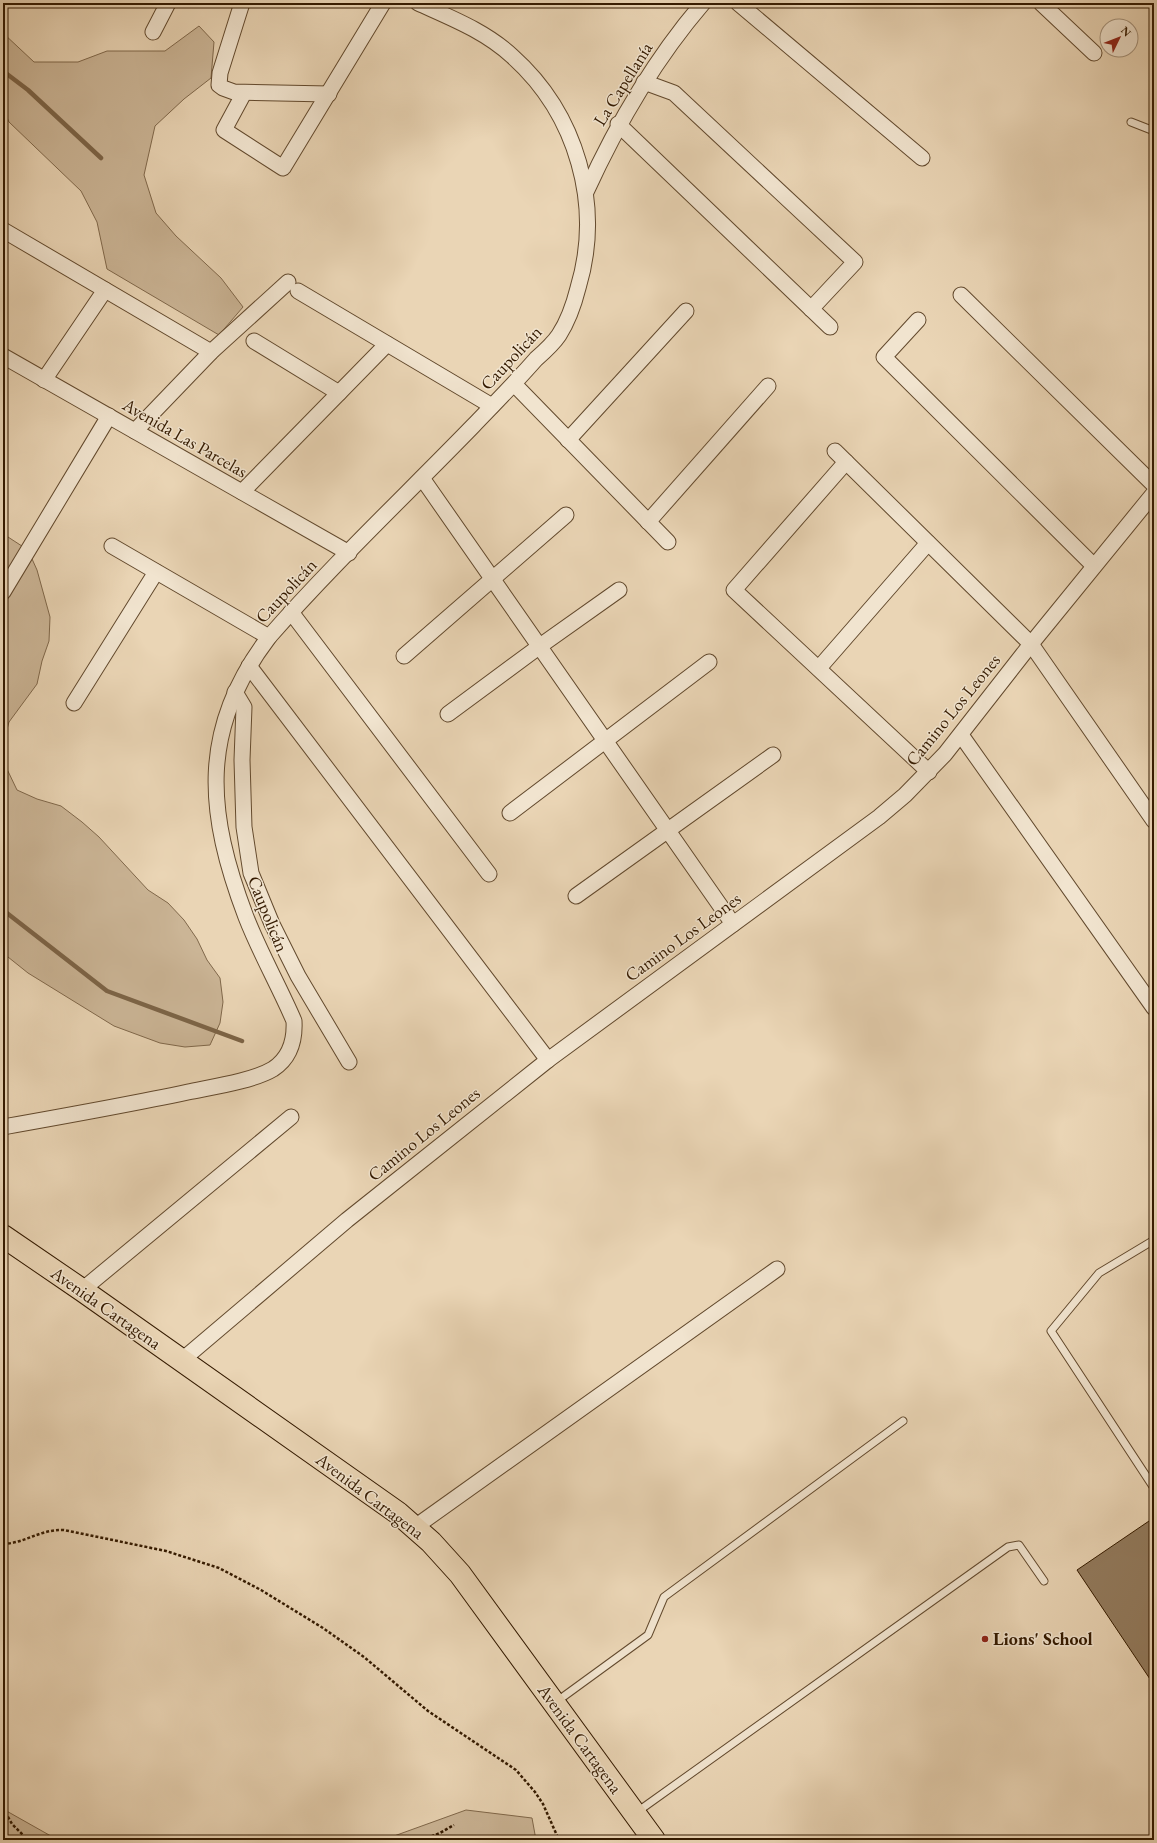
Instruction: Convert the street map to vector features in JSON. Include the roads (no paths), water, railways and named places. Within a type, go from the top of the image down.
[{"type":"main road","name":"Avenida Cartagena","points":[[3,1236],[386,1504],[415,1527],[460,1574],[654,1840]]},
{"type":"street","points":[[153,32],[168,3]]},
{"type":"street","points":[[242,3],[220,73],[219,85],[234,92],[244,93],[329,94]]},
{"type":"street","points":[[244,93],[224,130],[283,168],[383,3]]},
{"type":"street","name":"Caupolicán","points":[[3,1127],[102,1110],[225,1084],[266,1072],[281,1062],[289,1051],[294,1038],[294,1021],[246,918],[227,860],[220,831],[216,792],[218,751],[226,718],[235,692],[249,666],[269,637],[291,612],[514,384],[558,335],[576,297],[582,276],[588,234],[586,192],[577,155],[566,127],[555,107],[528,70],[494,40],[475,28],[418,3]]},
{"type":"street","name":"La Capellanía","points":[[586,192],[618,124],[666,49],[702,3]]},
{"type":"street","points":[[738,3],[922,158]]},
{"type":"street","points":[[1041,3],[1094,53]]},
{"type":"street","points":[[644,82],[674,93],[854,262],[811,309]]},
{"type":"street","points":[[618,124],[830,327]]},
{"type":"street","points":[[3,230],[211,352]]},
{"type":"street","points":[[135,431],[211,352],[293,286],[492,406]]},
{"type":"street","points":[[44,380],[105,290]]},
{"type":"street","points":[[961,295],[1154,485]]},
{"type":"street","points":[[568,440],[686,311]]},
{"type":"street","points":[[918,320],[884,357],[1094,566]]},
{"type":"street","points":[[254,341],[339,393]]},
{"type":"street","points":[[242,492],[387,344]]},
{"type":"street","name":"Avenida Las Parcelas","points":[[5,363],[44,380],[349,553]]},
{"type":"street","points":[[514,384],[668,542]]},
{"type":"street","points":[[648,522],[768,386]]},
{"type":"street","points":[[3,592],[109,416]]},
{"type":"street","points":[[835,451],[1031,644],[1154,820]]},
{"type":"street","points":[[846,462],[734,590],[929,772]]},
{"type":"street","points":[[422,478],[494,579],[733,924]]},
{"type":"street","name":"Camino Los Leones","points":[[181,1361],[347,1220],[548,1060],[879,817],[929,772],[961,735],[1031,644],[1154,493]]},
{"type":"street","points":[[404,656],[566,515]]},
{"type":"street","points":[[819,668],[928,543]]},
{"type":"street","points":[[112,546],[269,637]]},
{"type":"street","points":[[74,703],[156,572]]},
{"type":"street","points":[[448,714],[619,590]]},
{"type":"street","points":[[291,612],[489,874]]},
{"type":"street","points":[[510,813],[709,662]]},
{"type":"street","points":[[249,666],[548,1060]]},
{"type":"street","points":[[235,692],[244,707],[242,760],[244,827],[251,873],[272,924],[298,976],[348,1062]]},
{"type":"street","points":[[961,735],[1154,1008]]},
{"type":"street","points":[[576,896],[773,755]]},
{"type":"street","points":[[82,1290],[291,1117]]},
{"type":"street","points":[[415,1527],[777,1269]]},
{"type":"lane","points":[[1131,122],[1154,131]]},
{"type":"lane","points":[[1154,1240],[1099,1273],[1050,1331],[1154,1488]]},
{"type":"lane","points":[[555,1703],[648,1635],[664,1598],[903,1421]]},
{"type":"lane","points":[[635,1814],[1008,1547],[1019,1546],[1044,1581]]},
{"type":"waterway","points":[[3,71],[28,90],[101,158]]},
{"type":"waterway","points":[[3,910],[107,991],[242,1041]]},
{"type":"place","name":"Lions' School","points":[[985,1639]]}]
